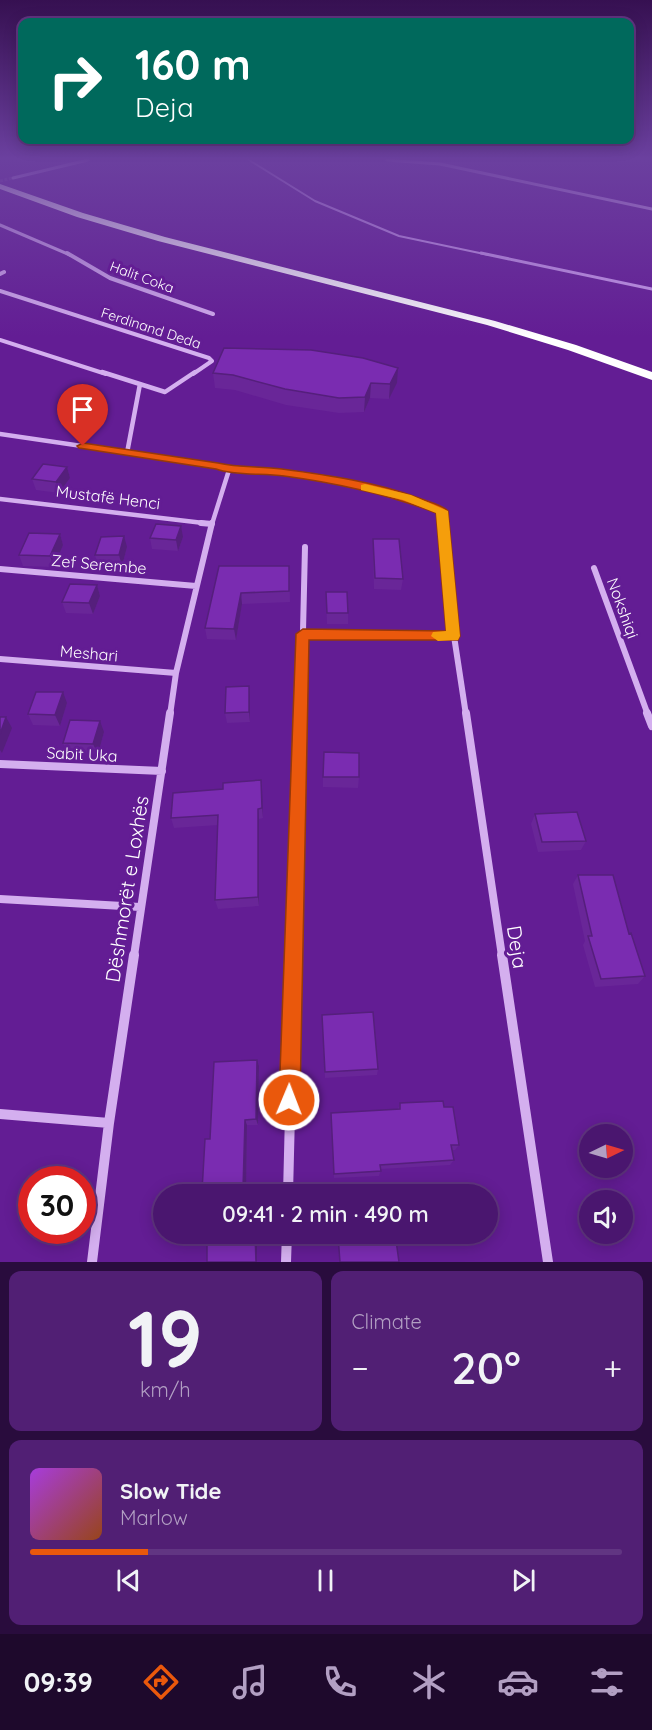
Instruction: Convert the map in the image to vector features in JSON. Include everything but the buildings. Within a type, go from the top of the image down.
[{"type":"highway","points":[[96,219],[157,238],[464,315],[556,342],[652,376]]},
{"type":"highway","points":[[119,219],[501,317],[565,336],[652,367]]},
{"type":"street","name":"Halit Coka","points":[[0,225],[65,252],[110,278],[213,314]]},
{"type":"street","name":"Ferdinand Deda","points":[[0,291],[213,361],[165,392],[0,340]]},
{"type":"street","points":[[127,453],[140,384]]},
{"type":"street","points":[[0,434],[218,466],[229,470]]},
{"type":"street","name":"Deja","points":[[229,470],[283,472],[347,483],[407,498],[442,511],[453,636],[548,1262]]},
{"type":"street","name":"Dëshmorët e Loxhës","points":[[92,1262],[109,1123],[176,673],[212,524],[229,470]]},
{"type":"street","name":"Mustafë Henci","points":[[0,499],[212,524]]},
{"type":"street","points":[[288,1184],[305,547]]},
{"type":"street","name":"Nokshiqi","points":[[594,568],[652,726]]},
{"type":"street","name":"Zef Serembe","points":[[0,569],[196,586]]},
{"type":"street","points":[[303,634],[453,636]]},
{"type":"street","name":"Meshari","points":[[0,659],[176,673]]},
{"type":"street","name":"Sabit Uka","points":[[0,764],[162,771]]},
{"type":"street","points":[[0,899],[140,907]]},
{"type":"street","points":[[0,1114],[109,1123]]},
{"type":"street","points":[[286,1262],[287,1244]]},
{"type":"waterway","points":[[358,219],[399,236],[489,255]]},
{"type":"waterway","points":[[481,253],[652,289]]},
{"type":"slow traffic","points":[[365,487],[407,498],[442,511],[453,636],[438,636]]},
{"type":"route","points":[[83,446],[225,467],[229,470],[283,472],[347,483],[407,498],[442,511],[453,636],[303,634],[289,1100]]}]
